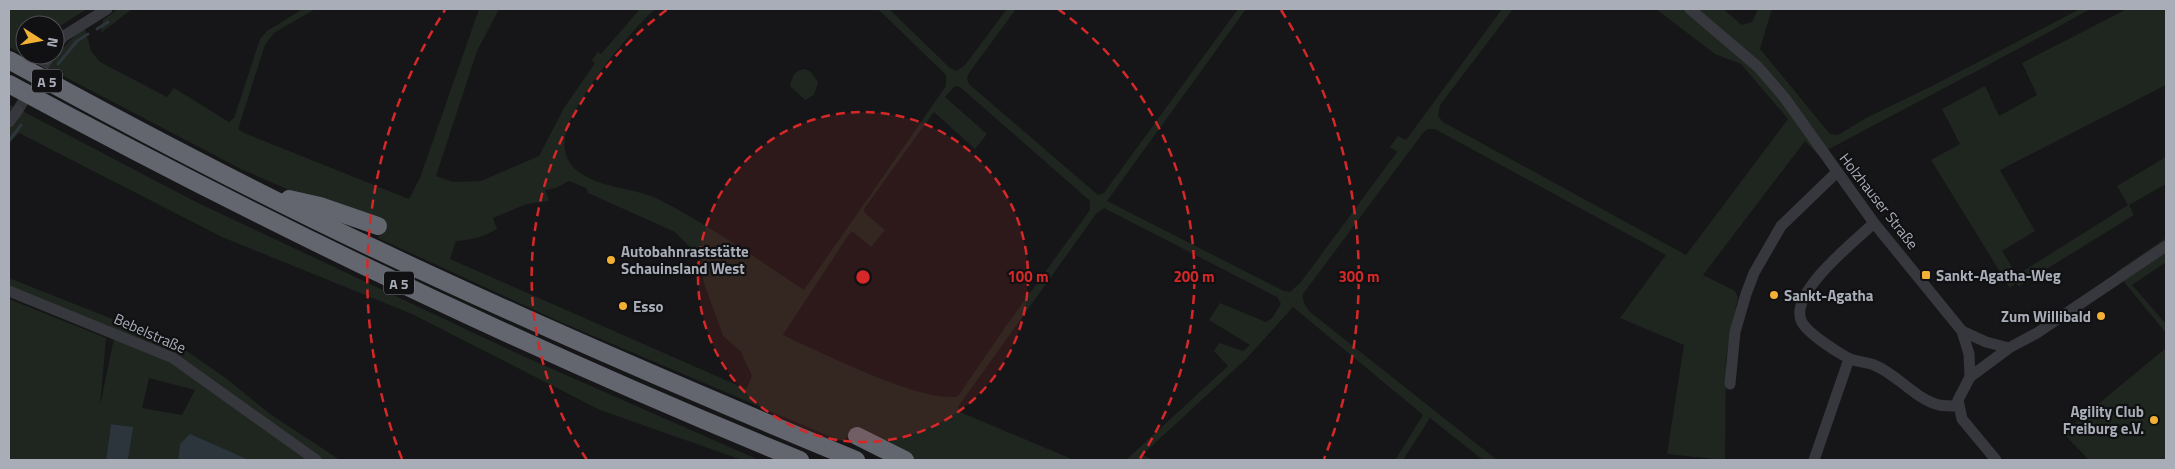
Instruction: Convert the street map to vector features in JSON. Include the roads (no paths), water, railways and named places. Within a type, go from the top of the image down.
[{"type":"highway","name":"A 5","points":[[9,60],[86,102],[368,246],[539,325],[856,460]]},
{"type":"highway","name":"A 5","points":[[9,84],[157,164],[366,268],[533,347],[706,422],[800,460]]},
{"type":"highway","points":[[262,193],[320,206],[378,226]]},
{"type":"highway","points":[[857,436],[906,460]]},
{"type":"street","points":[[65,35],[107,9]]},
{"type":"street","name":"Holzhauser Straße","points":[[1690,9],[1758,67],[1792,108],[1874,223],[1962,331],[1986,342],[2009,348]]},
{"type":"street","points":[[9,122],[18,110]]},
{"type":"street","points":[[1730,384],[1735,332],[1754,273],[1781,226],[1837,172]]},
{"type":"street","points":[[1874,223],[1821,274],[1802,300],[1798,311],[1801,322],[1811,333],[1849,359],[1874,365],[1938,404],[1958,406]]},
{"type":"street","points":[[1996,460],[1962,419],[1958,406],[1960,392],[1970,377],[2009,348],[2037,333],[2166,246]]},
{"type":"street","name":"Bebelstraße","points":[[9,290],[173,358],[316,460]]},
{"type":"street","points":[[1962,331],[1969,354],[1970,377]]},
{"type":"street","points":[[1814,460],[1849,359]]},
{"type":"waterway","points":[[97,29],[108,22]]},
{"type":"waterway","points":[[65,56],[77,41],[88,34]]},
{"type":"waterway","points":[[9,141],[21,125]]},
{"type":"tunnel","points":[[18,110],[44,65]]},
{"type":"place","name":"Autobahnraststätte Schauinsland West","points":[[611,260]]},
{"type":"place","name":"Sankt-Agatha-Weg","points":[[1926,275]]},
{"type":"place","name":"Sankt-Agatha","points":[[1774,295]]},
{"type":"place","name":"Esso","points":[[623,306]]},
{"type":"place","name":"Zum Willibald","points":[[2101,316]]},
{"type":"place","name":"Agility Club Freiburg e.V.","points":[[2154,420]]}]
